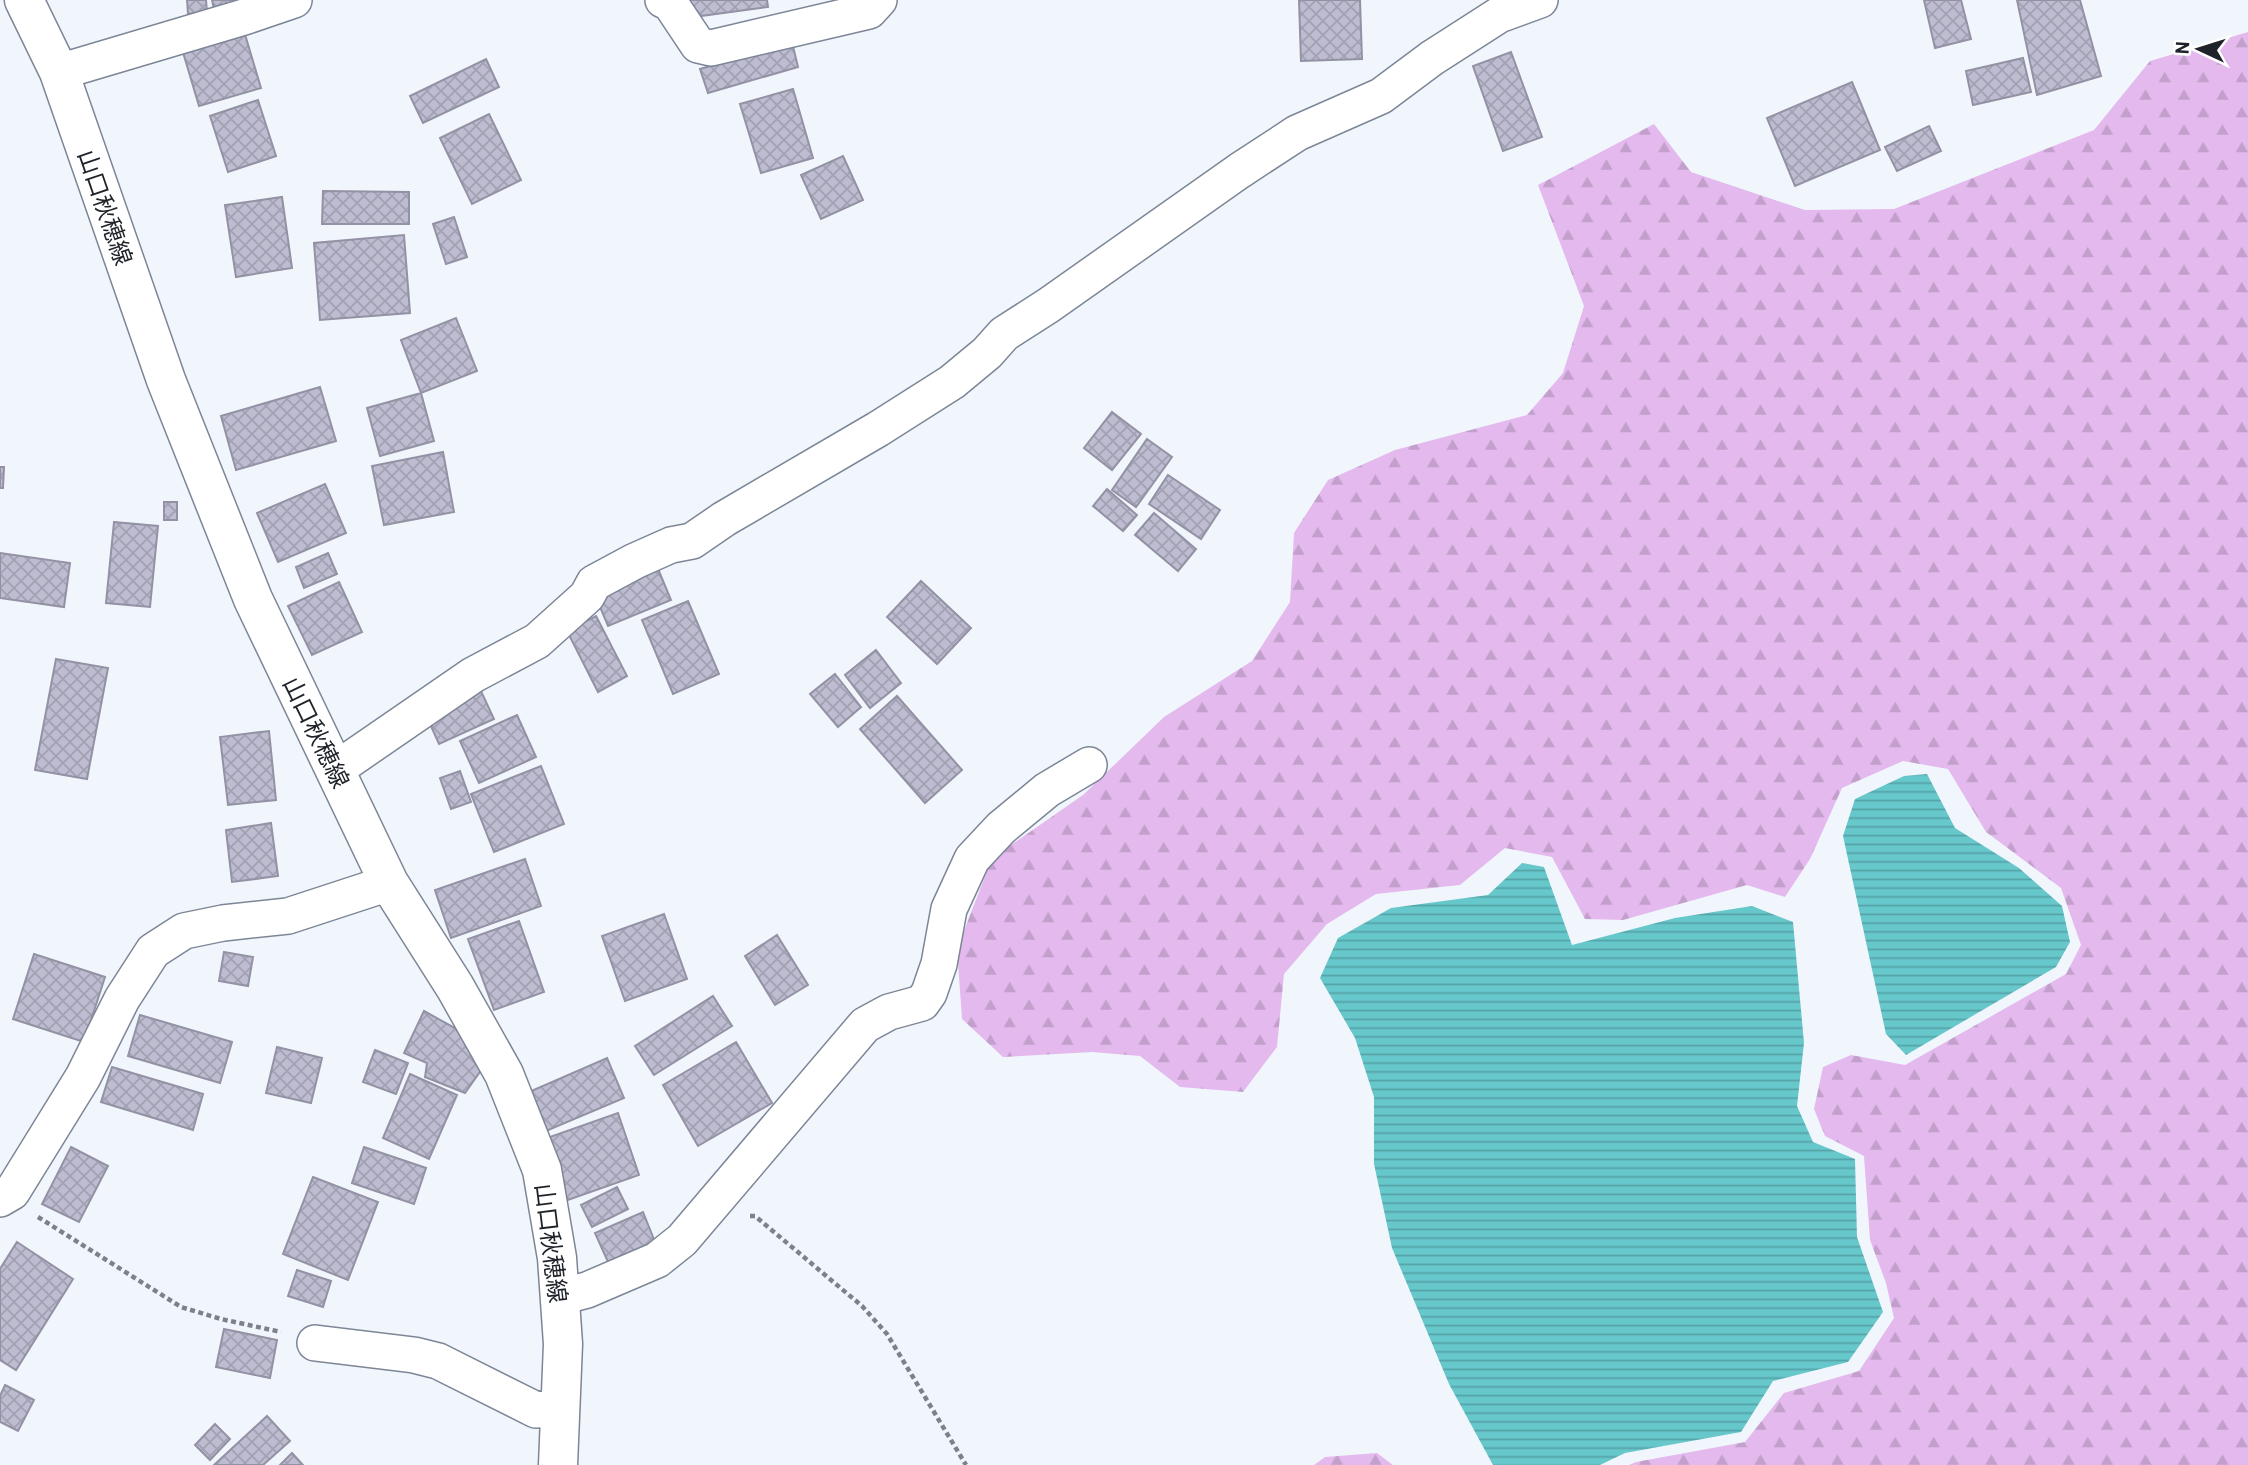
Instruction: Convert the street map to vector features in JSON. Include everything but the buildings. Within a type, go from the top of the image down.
[{"type":"main road","name":"山口秋穂線","points":[[24,0],[59,72],[166,380],[253,599],[389,883],[455,987],[509,1086],[542,1170],[557,1258],[563,1344],[558,1465]]},
{"type":"street","points":[[59,72],[294,0]]},
{"type":"street","points":[[663,0],[670,3],[698,45],[711,48],[869,11],[879,0]]},
{"type":"street","points":[[335,770],[473,675],[537,641],[587,596],[594,583],[671,545],[692,541],[952,382],[987,353],[1004,334],[1297,133],[1381,96],[1432,58],[1499,15],[1540,0]]},
{"type":"street","points":[[560,1297],[587,1290],[657,1260],[682,1240],[865,1025],[889,1012],[922,1003],[929,993],[939,964],[949,909],[972,859],[1001,828],[1047,790],[1089,765]]},
{"type":"street","points":[[6,1196],[83,1077],[122,999],[153,951],[184,931],[223,923],[289,916],[389,883]]},
{"type":"street","points":[[315,1343],[414,1355],[438,1361],[536,1410],[560,1408]]},
{"type":"path","points":[[6,1196],[181,1307],[221,1319],[284,1332],[315,1343]]},
{"type":"path","points":[[710,1207],[737,1219],[755,1216],[862,1306],[887,1334],[966,1465]]},
{"type":"green space","points":[[2248,32],[2248,1465],[1629,1465],[1745,1442],[1784,1393],[1859,1371],[1894,1318],[1886,1283],[1870,1240],[1864,1156],[1825,1136],[1814,1109],[1823,1067],[1851,1055],[1905,1065],[2066,974],[2081,945],[2061,888],[1986,832],[1948,769],[1903,761],[1842,788],[1810,859],[1785,897],[1747,885],[1623,920],[1585,919],[1552,857],[1505,848],[1460,885],[1376,894],[1327,924],[1284,974],[1277,1047],[1243,1092],[1180,1087],[1140,1056],[1092,1052],[1003,1057],[962,1019],[957,949],[992,858],[1083,795],[1164,717],[1252,661],[1290,602],[1294,533],[1328,480],[1395,450],[1527,415],[1563,373],[1584,306],[1538,185],[1654,124],[1691,172],[1805,210],[1894,209],[2094,130],[2150,61]]},
{"type":"green space","points":[[1377,1453],[1393,1465],[1314,1465],[1325,1457]]},
{"type":"water","points":[[1927,774],[1955,828],[2019,868],[2062,906],[2070,942],[2056,967],[1906,1055],[1886,1034],[1843,836],[1855,799],[1904,776]]},
{"type":"water","points":[[1522,863],[1544,867],[1572,945],[1675,918],[1752,906],[1793,922],[1804,1043],[1797,1106],[1813,1142],[1855,1159],[1857,1237],[1883,1312],[1848,1362],[1773,1381],[1741,1432],[1625,1453],[1600,1465],[1493,1465],[1449,1384],[1392,1248],[1374,1164],[1374,1097],[1355,1038],[1320,978],[1338,938],[1391,908],[1488,895]]}]
